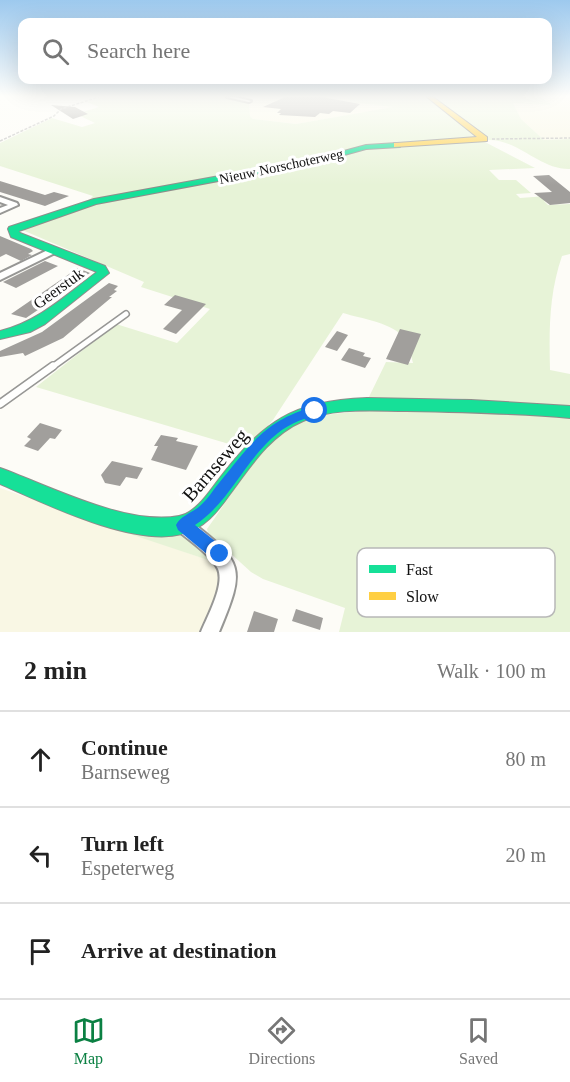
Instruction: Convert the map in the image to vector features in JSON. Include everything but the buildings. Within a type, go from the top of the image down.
[{"type":"street","points":[[467,126],[484,140]]},
{"type":"street","name":"Nieuw Norschoterweg","points":[[13,229],[94,202],[319,160],[366,147],[484,140]]},
{"type":"street","points":[[0,199],[14,206],[0,211]]},
{"type":"street","name":"Geerstuk","points":[[0,335],[25,329],[40,321],[103,273],[101,269],[15,235],[13,229]]},
{"type":"street","points":[[0,277],[52,251]]},
{"type":"street","name":"Barnseweg","points":[[0,476],[138,526],[168,529],[183,525],[206,510],[259,443],[274,429],[295,417],[315,411],[372,405],[498,406],[570,412]]},
{"type":"street","points":[[183,525],[220,554],[228,567],[230,584],[210,632]]},
{"type":"lane","points":[[0,404],[126,314]]},
{"type":"path","points":[[0,141],[33,126]]},
{"type":"path","points":[[484,140],[570,138]]},
{"type":"shaded area","points":[[529,126],[570,126],[570,139],[544,140]]},
{"type":"shaded area","points":[[0,488],[217,563],[221,568],[220,593],[204,632],[0,632]]},
{"type":"green space","points":[[34,126],[464,126],[480,139],[377,144],[317,160],[91,202],[88,201],[93,196],[0,166],[0,143]]},
{"type":"green space","points":[[470,126],[529,126],[544,140],[570,139],[570,169],[549,165],[509,144],[488,140]]},
{"type":"green space","points":[[483,141],[535,168],[489,170],[499,180],[516,180],[531,193],[516,194],[520,198],[547,196],[554,200],[544,201],[548,205],[570,204],[570,254],[562,256],[552,298],[550,370],[570,374],[570,407],[453,398],[368,399],[386,362],[413,363],[409,348],[406,340],[393,329],[343,313],[273,420],[246,449],[36,387],[116,324],[177,343],[210,309],[141,287],[144,282],[20,229],[84,205],[359,149]]},
{"type":"green space","points":[[380,410],[541,412],[570,416],[570,632],[339,632],[345,608],[263,579],[251,572],[208,533],[207,529],[248,470],[284,431],[305,420]]},
{"type":"green space","points":[[121,531],[180,535],[193,541],[217,563]]},
{"type":"traffic: fast","points":[[0,335],[25,329],[40,321],[103,273],[101,269],[15,235],[13,229],[94,202],[319,160],[366,147],[397,145]]},
{"type":"traffic: fast","points":[[0,476],[116,519],[140,525],[163,527],[182,525],[194,519],[209,505],[264,439],[284,423],[309,412],[338,406],[367,405],[471,406],[570,412]]},
{"type":"traffic: slow","points":[[397,145],[484,139],[468,126]]},
{"type":"route","points":[[220,554],[183,525],[206,510],[259,443],[274,429],[295,417],[315,411]]}]
